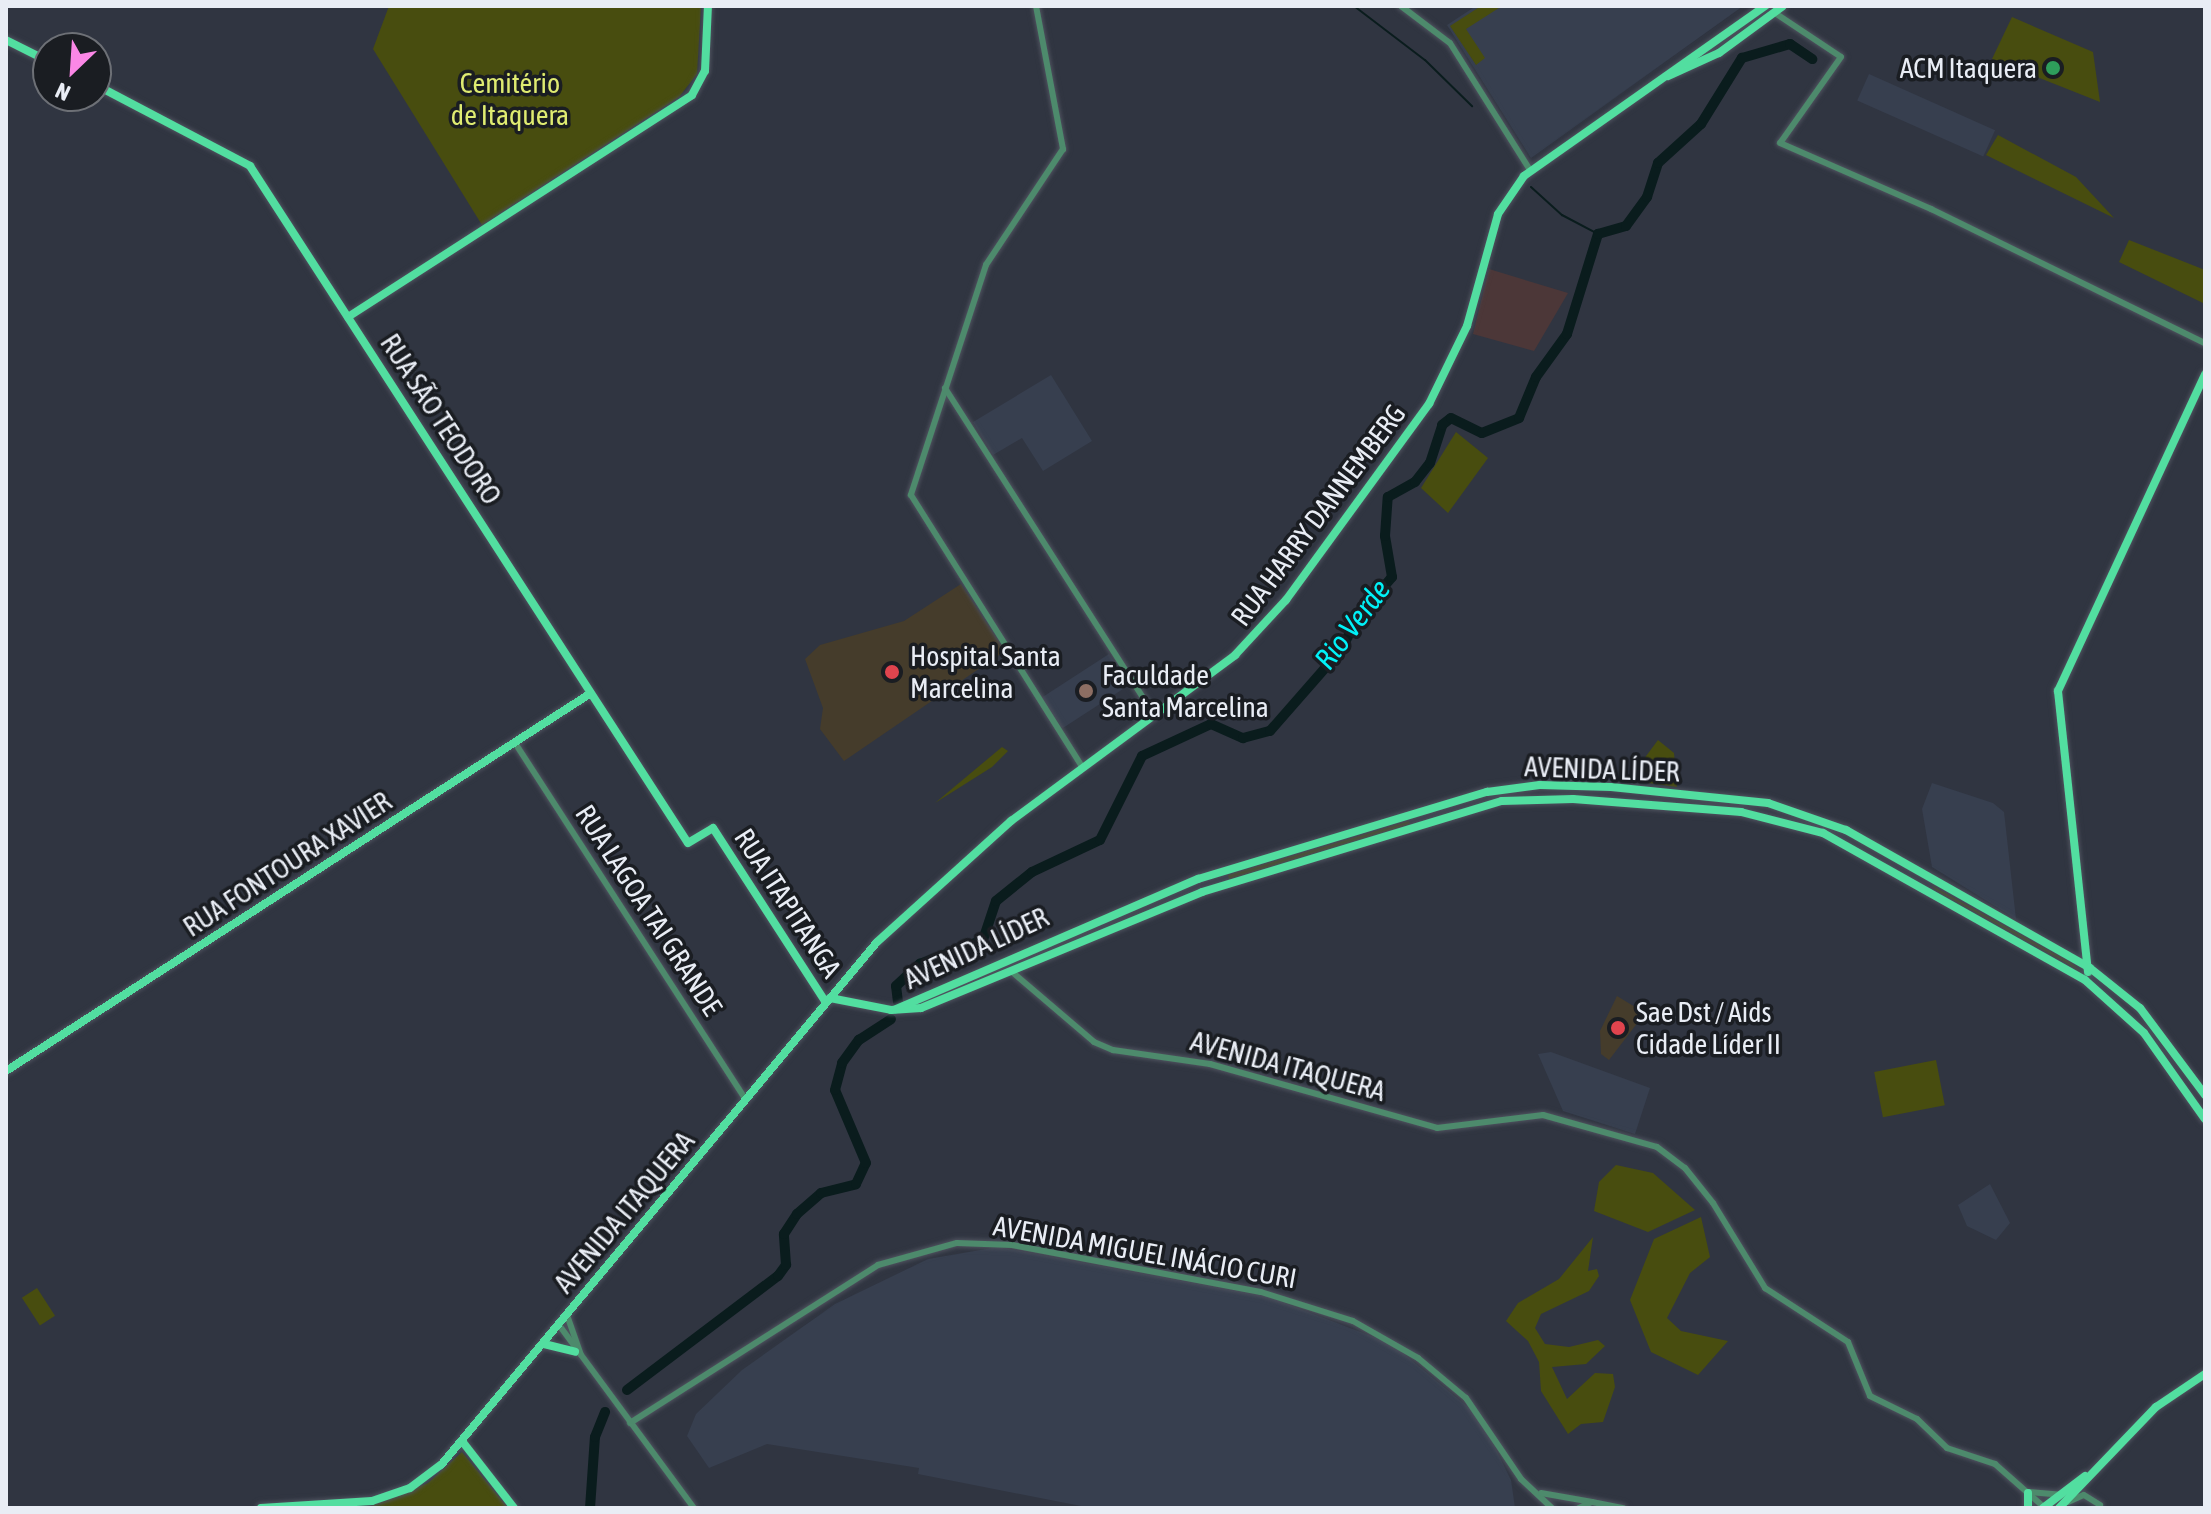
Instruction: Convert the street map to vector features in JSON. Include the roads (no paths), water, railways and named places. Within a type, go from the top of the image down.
[{"type":"main road","points":[[348,317],[686,101],[703,82],[708,6]]},
{"type":"main road","points":[[1716,49],[1765,6]]},
{"type":"main road","points":[[1530,170],[1665,77],[1779,10]]},
{"type":"main road","points":[[6,40],[32,53]]},
{"type":"main road","name":"RUA SÃO TEODORO","points":[[112,93],[250,166],[688,843],[713,828]]},
{"type":"main road","name":"RUA HARRY DANNEMBERG","points":[[828,1001],[933,887],[1082,767],[1154,715],[1258,632],[1414,430],[1467,326],[1498,214],[1530,170]]},
{"type":"main road","points":[[2085,980],[2090,968],[2058,691],[2205,375]]},
{"type":"main road","name":"RUA FONTOURA XAVIER","points":[[6,1071],[591,693]]},
{"type":"main road","name":"AVENIDA LÍDER","points":[[891,1010],[1149,896],[1515,787],[1611,787],[1768,803],[1817,817],[1918,870],[2090,968],[2140,1008],[2205,1095]]},
{"type":"main road","name":"AVENIDA LÍDER","points":[[1008,969],[1202,892],[1502,801],[1573,799],[1741,812],[1807,826],[1859,852],[2085,980],[2149,1039],[2205,1119]]},
{"type":"main road","name":"RUA ITAPITANGA","points":[[713,828],[828,1001]]},
{"type":"main road","points":[[1859,852],[1905,873],[1918,870]]},
{"type":"main road","points":[[828,1001],[891,1010],[932,1005],[1008,969]]},
{"type":"main road","name":"AVENIDA ITAQUERA","points":[[261,1508],[389,1496],[427,1478],[462,1441],[828,1001]]},
{"type":"main road","points":[[543,1344],[575,1352]]},
{"type":"main road","points":[[2045,1508],[2079,1486],[2167,1397],[2205,1374]]},
{"type":"main road","points":[[462,1441],[514,1508]]},
{"type":"main road","points":[[2027,1492],[2028,1508]]},
{"type":"main road","points":[[2059,1508],[2064,1498]]},
{"type":"street","points":[[1036,6],[1063,149],[986,265],[911,495],[1082,767]]},
{"type":"street","points":[[1401,6],[1450,43],[1530,170]]},
{"type":"street","points":[[1779,10],[1841,57],[1822,88],[1780,143],[1931,209],[2205,343]]},
{"type":"street","points":[[945,388],[1154,715]]},
{"type":"street","name":"RUA LAGOA TAI GRANDE","points":[[515,743],[746,1100]]},
{"type":"street","name":"AVENIDA ITAQUERA","points":[[1008,969],[1094,1042],[1113,1050],[1210,1064],[1437,1128],[1543,1115],[1657,1147],[1685,1168],[1713,1203],[1765,1288],[1848,1342],[1870,1396],[1917,1419],[1947,1448],[1995,1464],[2045,1508]]},
{"type":"street","name":"AVENIDA MIGUEL INÁCIO CURI","points":[[630,1423],[878,1265],[938,1246],[986,1243],[1261,1292],[1353,1321],[1418,1358],[1466,1398],[1531,1488],[1552,1508]]},
{"type":"street","points":[[567,1315],[584,1362]]},
{"type":"street","points":[[559,1325],[575,1352],[694,1508]]},
{"type":"street","points":[[2079,1486],[2101,1506]]},
{"type":"street","points":[[1531,1488],[1623,1508]]},
{"type":"street","points":[[2027,1492],[2064,1498],[2084,1495],[2101,1506]]},
{"type":"street","points":[[1579,1508],[1592,1502]]},
{"type":"waterway","points":[[1354,6],[1425,60],[1472,106]]},
{"type":"waterway","name":"Rio Verde","points":[[898,1002],[896,986],[920,964],[983,940],[996,901],[1032,872],[1100,840],[1142,756],[1211,724],[1243,738],[1270,731],[1341,650],[1357,618],[1392,577],[1385,536],[1388,497],[1415,482],[1430,463],[1442,425],[1451,418],[1482,433],[1519,418],[1536,377],[1567,334],[1598,234],[1626,226],[1647,197],[1658,163],[1701,124],[1742,58],[1790,44],[1812,59]]},
{"type":"waterway","points":[[1531,187],[1562,215],[1598,234]]},
{"type":"waterway","points":[[627,1390],[778,1276],[786,1265],[784,1234],[797,1214],[821,1193],[856,1184],[866,1163],[835,1090],[842,1063],[859,1040],[891,1019]]},
{"type":"waterway","points":[[590,1508],[595,1437],[605,1412]]},
{"type":"place","name":"ACM Itaquera","points":[[2053,68]]},
{"type":"place","name":"Hospital Santa Marcelina","points":[[892,672]]},
{"type":"place","name":"Faculdade Santa Marcelina","points":[[1086,691]]},
{"type":"place","name":"Sae Dst / Aids Cidade Líder II","points":[[1618,1028]]},
{"type":"park label","name":"Cemitério de Itaquera","points":[[510,99]]}]
